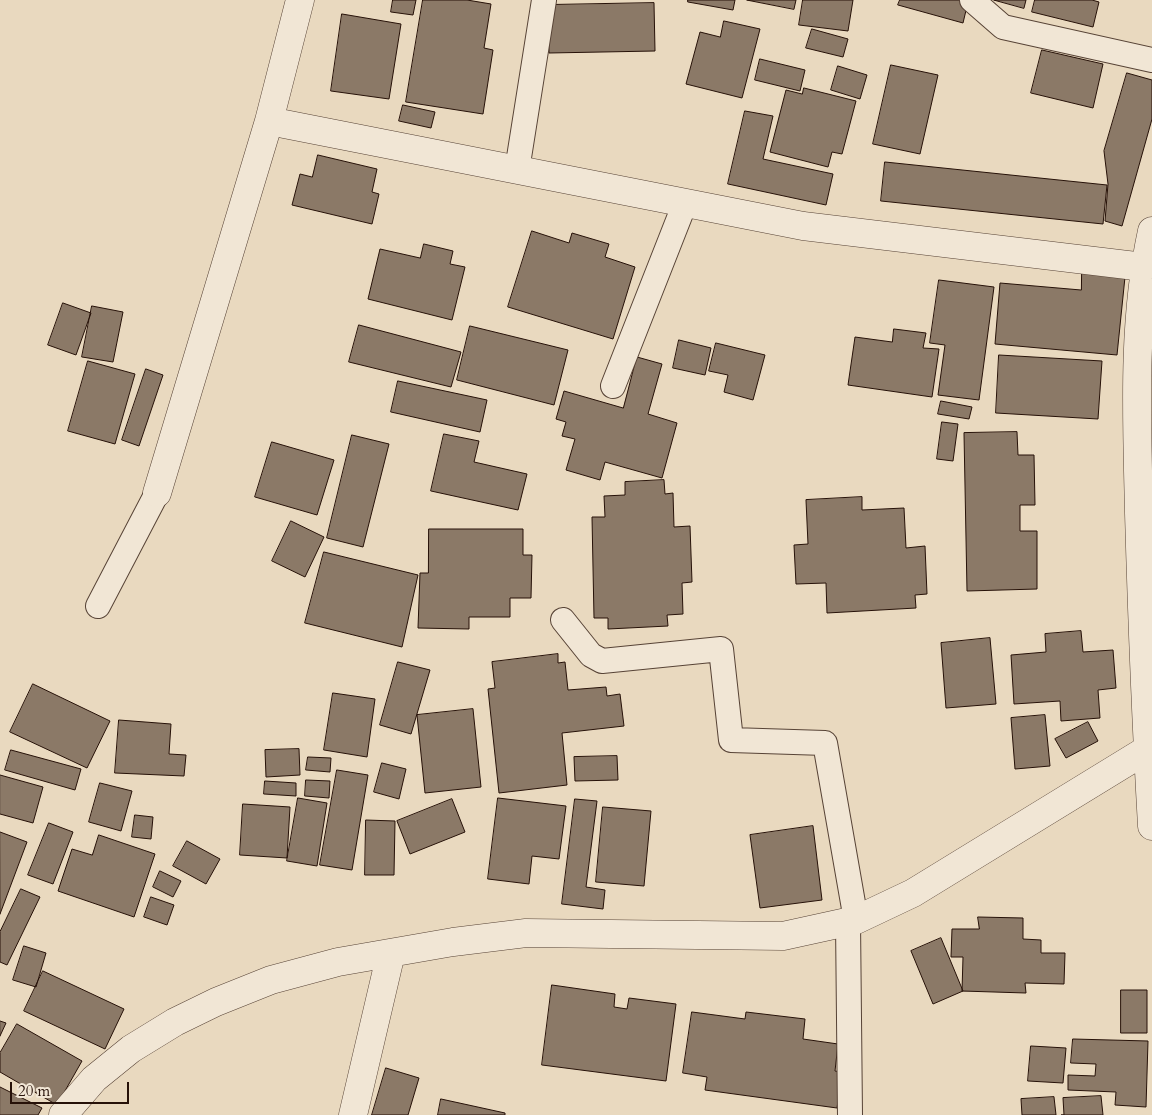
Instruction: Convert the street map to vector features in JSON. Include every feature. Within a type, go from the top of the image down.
[{"type":"street","points":[[157,494],[270,121],[300,0]]},
{"type":"street","points":[[270,121],[802,226],[1144,267]]},
{"type":"street","points":[[1152,231],[1144,267],[1148,749],[1152,826]]},
{"type":"street","points":[[63,1115],[94,1079],[130,1049],[191,1014],[271,980],[338,962],[453,942],[526,933],[783,936],[852,921],[913,893],[1148,749]]},
{"type":"street","points":[[353,1115],[391,952]]},
{"type":"lane","points":[[517,170],[544,0]]},
{"type":"lane","points":[[972,0],[1003,26],[1152,60]]},
{"type":"lane","points":[[613,386],[685,203]]},
{"type":"lane","points":[[98,606],[157,494]]},
{"type":"lane","points":[[563,620],[591,655],[602,661],[721,649],[731,740],[825,743],[852,921],[850,1115]]},
{"type":"building","points":[[393,0],[416,0],[413,15],[391,12]]},
{"type":"building","points":[[423,0],[467,0],[491,4],[484,48],[493,50],[483,114],[406,102]]},
{"type":"building","points":[[688,0],[735,0],[733,10],[688,2]]},
{"type":"building","points":[[747,0],[796,0],[794,9]]},
{"type":"building","points":[[803,0],[853,0],[848,31],[799,25]]},
{"type":"building","points":[[900,0],[960,0],[968,2],[963,23],[898,5]]},
{"type":"building","points":[[994,0],[1026,0],[1024,8]]},
{"type":"building","points":[[1035,0],[1092,0],[1099,2],[1093,27],[1032,12]]},
{"type":"building","points":[[654,3],[655,51],[549,53],[547,5]]},
{"type":"building","points":[[342,14],[401,24],[389,99],[331,91]]},
{"type":"building","points":[[724,21],[760,29],[742,98],[686,84],[700,32],[720,37]]},
{"type":"building","points":[[812,29],[848,39],[843,57],[806,48]]},
{"type":"building","points":[[1042,50],[1103,64],[1093,108],[1031,93]]},
{"type":"building","points":[[760,59],[805,70],[800,91],[755,80]]},
{"type":"building","points":[[891,65],[938,75],[920,154],[873,144]]},
{"type":"building","points":[[838,66],[867,75],[860,99],[831,90]]},
{"type":"building","points":[[1127,73],[1152,80],[1152,119],[1122,226],[1105,221],[1108,184],[1104,151]]},
{"type":"building","points":[[804,88],[856,101],[842,154],[832,152],[828,167],[770,152],[786,90],[802,94]]},
{"type":"building","points":[[403,105],[435,112],[431,128],[399,121]]},
{"type":"building","points":[[745,111],[773,116],[763,159],[833,174],[826,205],[728,184]]},
{"type":"building","points":[[318,155],[377,169],[372,192],[379,194],[372,224],[292,205],[300,174],[312,177]]},
{"type":"building","points":[[885,162],[1107,185],[1103,224],[881,201]]},
{"type":"building","points":[[532,231],[569,243],[572,233],[609,244],[605,257],[635,267],[613,339],[508,307]]},
{"type":"building","points":[[424,244],[453,251],[450,264],[465,267],[452,320],[368,299],[380,249],[420,258]]},
{"type":"building","points":[[1082,273],[1125,277],[1117,355],[995,344],[1000,283],[1081,290]]},
{"type":"building","points":[[939,280],[994,287],[979,400],[938,395],[945,345],[930,343]]},
{"type":"building","points":[[63,303],[91,313],[76,355],[48,345]]},
{"type":"building","points":[[92,306],[123,312],[113,362],[82,357]]},
{"type":"building","points":[[359,325],[461,352],[451,387],[349,362]]},
{"type":"building","points":[[470,326],[568,350],[554,405],[457,380]]},
{"type":"building","points":[[894,329],[926,333],[923,348],[939,349],[932,397],[848,385],[855,337],[892,342]]},
{"type":"building","points":[[679,340],[711,348],[705,375],[673,368]]},
{"type":"building","points":[[716,343],[765,355],[753,400],[724,392],[728,375],[709,371]]},
{"type":"building","points":[[999,355],[1102,361],[1098,419],[996,413]]},
{"type":"building","points":[[637,357],[662,364],[648,414],[677,423],[662,478],[605,462],[600,480],[566,470],[575,439],[562,436],[566,422],[556,419],[564,391],[623,408]]},
{"type":"building","points":[[88,361],[135,374],[115,444],[68,431]]},
{"type":"building","points":[[146,369],[163,375],[139,446],[122,440]]},
{"type":"building","points":[[398,381],[487,400],[480,432],[391,412]]},
{"type":"building","points":[[941,401],[972,407],[969,419],[938,414]]},
{"type":"building","points":[[942,422],[958,424],[953,461],[937,459]]},
{"type":"building","points":[[1017,432],[1018,455],[1034,455],[1035,505],[1020,505],[1020,531],[1037,531],[1037,589],[967,591],[964,433]]},
{"type":"building","points":[[444,434],[479,441],[474,462],[527,474],[518,510],[431,491]]},
{"type":"building","points":[[352,435],[389,444],[363,547],[327,538]]},
{"type":"building","points":[[272,442],[334,460],[317,515],[255,497]]},
{"type":"building","points":[[664,480],[665,494],[673,493],[674,527],[690,526],[692,582],[682,583],[683,614],[667,615],[668,626],[608,629],[608,618],[594,618],[592,517],[605,517],[604,496],[625,495],[625,482]]},
{"type":"building","points":[[862,497],[862,510],[904,508],[906,548],[925,546],[927,594],[915,595],[916,608],[827,613],[826,583],[796,584],[794,545],[808,544],[806,500]]},
{"type":"building","points":[[291,521],[324,537],[305,577],[272,561]]},
{"type":"building","points":[[429,529],[523,529],[523,555],[532,555],[531,598],[510,598],[510,617],[469,617],[469,629],[418,628],[420,573],[428,573]]},
{"type":"building","points":[[324,552],[418,575],[402,647],[305,623]]},
{"type":"building","points":[[1081,631],[1083,652],[1113,650],[1116,688],[1098,690],[1100,718],[1061,721],[1060,701],[1014,704],[1011,655],[1046,652],[1045,634]]},
{"type":"building","points":[[990,638],[996,704],[946,708],[941,643]]},
{"type":"building","points":[[558,654],[558,663],[565,662],[568,690],[606,687],[607,696],[620,694],[624,726],[562,733],[567,785],[499,793],[488,689],[495,688],[492,662]]},
{"type":"building","points":[[398,662],[430,670],[411,734],[380,725]]},
{"type":"building","points":[[33,684],[110,721],[87,768],[10,732]]},
{"type":"building","points":[[333,693],[375,699],[367,757],[324,750]]},
{"type":"building","points":[[473,709],[481,787],[425,793],[417,715]]},
{"type":"building","points":[[1045,715],[1050,766],[1015,769],[1011,718]]},
{"type":"building","points":[[119,720],[171,724],[169,754],[186,755],[184,776],[115,773]]},
{"type":"building","points":[[1088,722],[1098,741],[1066,758],[1055,739]]},
{"type":"building","points":[[299,749],[300,775],[266,777],[265,750]]},
{"type":"building","points":[[11,750],[81,769],[75,790],[5,770]]},
{"type":"building","points":[[617,756],[618,780],[575,781],[574,757]]},
{"type":"building","points":[[308,757],[331,758],[330,772],[306,770]]},
{"type":"building","points":[[382,763],[406,769],[399,799],[374,792]]},
{"type":"building","points":[[337,770],[368,775],[352,870],[320,865]]},
{"type":"building","points":[[0,775],[43,787],[33,823],[0,814]]},
{"type":"building","points":[[306,780],[330,781],[329,798],[305,796]]},
{"type":"building","points":[[265,781],[296,783],[296,796],[264,794]]},
{"type":"building","points":[[100,783],[132,791],[121,831],[89,822]]},
{"type":"building","points":[[298,798],[327,803],[317,866],[287,861]]},
{"type":"building","points":[[498,798],[566,806],[559,859],[532,856],[529,884],[488,879]]},
{"type":"building","points":[[452,799],[465,832],[410,854],[397,821]]},
{"type":"building","points":[[575,799],[597,801],[586,887],[605,890],[603,909],[562,904]]},
{"type":"building","points":[[243,804],[290,807],[287,858],[240,855]]},
{"type":"building","points":[[603,807],[651,811],[644,886],[596,882]]},
{"type":"building","points":[[135,815],[153,817],[151,839],[132,837]]},
{"type":"building","points":[[366,820],[395,821],[394,875],[365,875]]},
{"type":"building","points":[[49,823],[73,832],[53,884],[28,875]]},
{"type":"building","points":[[813,826],[822,900],[760,908],[750,835]]},
{"type":"building","points":[[0,832],[27,842],[0,914]]},
{"type":"building","points":[[99,835],[155,854],[134,917],[58,891],[72,849],[92,855]]},
{"type":"building","points":[[187,841],[220,859],[206,884],[173,866]]},
{"type":"building","points":[[160,871],[181,881],[173,897],[153,887]]},
{"type":"building","points":[[21,889],[40,897],[7,965],[0,962],[0,932]]},
{"type":"building","points":[[151,897],[174,905],[167,925],[144,917]]},
{"type":"building","points":[[978,917],[1023,918],[1023,939],[1041,940],[1041,953],[1065,953],[1064,984],[1025,983],[1026,993],[962,991],[963,957],[951,957],[952,929],[979,929]]},
{"type":"building","points":[[941,938],[963,991],[933,1004],[911,951]]},
{"type":"building","points":[[24,946],[46,953],[36,987],[13,980]]},
{"type":"building","points":[[43,971],[124,1009],[105,1049],[24,1011]]},
{"type":"building","points":[[552,985],[615,994],[614,1007],[627,1009],[629,998],[676,1004],[666,1081],[542,1065]]},
{"type":"building","points":[[1121,990],[1147,990],[1147,1033],[1121,1033]]},
{"type":"building","points":[[692,1012],[745,1019],[746,1012],[805,1019],[803,1039],[838,1044],[835,1071],[842,1072],[837,1108],[705,1090],[707,1077],[683,1073]]},
{"type":"building","points":[[0,1021],[6,1023],[0,1036]]},
{"type":"building","points":[[17,1024],[82,1061],[57,1105],[0,1072],[0,1053]]},
{"type":"building","points":[[1073,1039],[1148,1041],[1146,1107],[1115,1105],[1116,1092],[1068,1090],[1068,1075],[1095,1076],[1096,1064],[1071,1063]]},
{"type":"building","points":[[1031,1046],[1066,1048],[1063,1083],[1028,1081]]},
{"type":"building","points":[[386,1068],[419,1078],[408,1115],[372,1115]]},
{"type":"building","points":[[0,1087],[42,1108],[38,1115],[0,1115]]},
{"type":"building","points":[[1101,1096],[1103,1115],[1064,1115],[1063,1098]]},
{"type":"building","points":[[1054,1097],[1056,1115],[1022,1115],[1021,1099]]},
{"type":"building","points":[[441,1099],[505,1113],[505,1115],[438,1115]]}]
